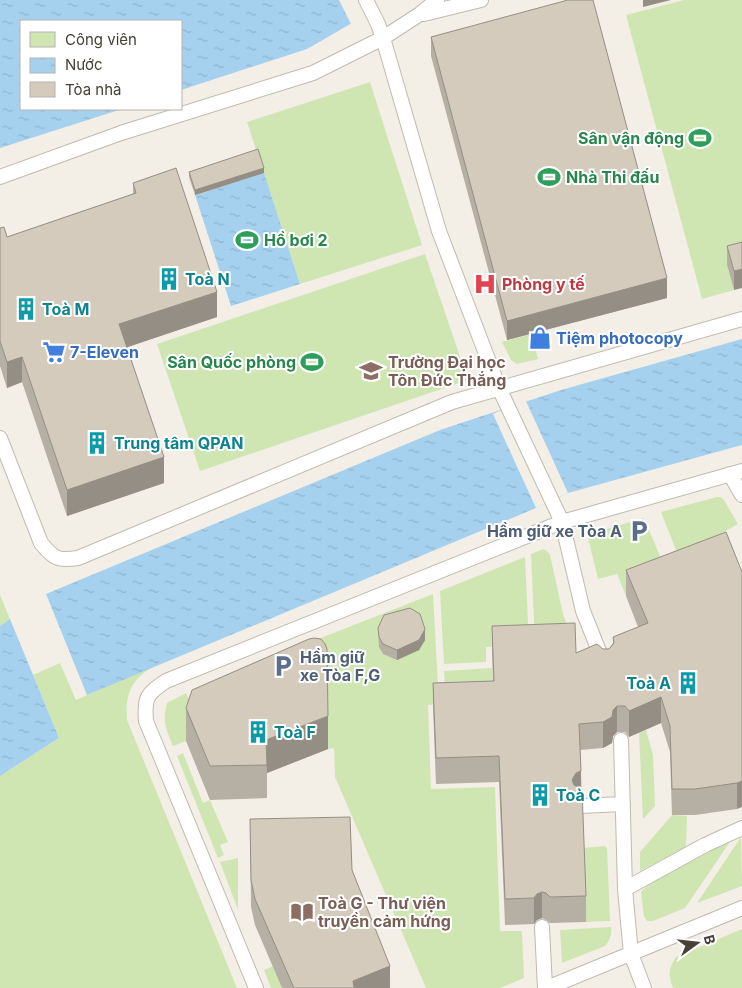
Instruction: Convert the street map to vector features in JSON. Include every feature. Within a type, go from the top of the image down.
[{"type":"lane","points":[[366,0],[383,38],[439,231],[499,388],[562,522],[583,611],[605,667]]},
{"type":"lane","points":[[0,177],[121,133],[313,72],[383,38],[420,14],[437,0]]},
{"type":"lane","points":[[420,14],[481,0]]},
{"type":"lane","points":[[0,438],[41,543],[51,555],[63,561],[78,558],[452,402],[742,319]]},
{"type":"lane","points":[[256,988],[146,721],[144,704],[151,692],[166,681],[562,522],[736,472],[742,495]]},
{"type":"lane","points":[[621,740],[630,954],[644,988]]},
{"type":"lane","points":[[581,806],[623,804]]},
{"type":"lane","points":[[626,888],[705,845],[742,828]]},
{"type":"lane","points":[[542,927],[546,988],[742,908]]},
{"type":"green space","name":"Sân vận động","points":[[684,0],[742,0],[742,261],[727,265],[734,290],[702,299],[626,15]]},
{"type":"green space","points":[[370,82],[422,245],[300,284],[247,122]]},
{"type":"green space","name":"Sân Quốc phòng","points":[[425,254],[468,380],[200,471],[157,344]]},
{"type":"green space","points":[[531,334],[538,359],[517,364],[511,360],[502,342]]},
{"type":"green space","points":[[721,497],[724,500],[738,524],[717,536],[685,573],[661,512]]},
{"type":"green space","points":[[644,518],[670,580],[626,596],[617,574],[598,579],[588,538],[590,534]]},
{"type":"green space","points":[[543,549],[550,555],[563,614],[574,643],[535,645],[531,554]]},
{"type":"green space","points":[[525,557],[529,645],[486,647],[486,662],[444,664],[440,591]]},
{"type":"green space","points":[[433,594],[439,704],[428,705],[431,789],[495,787],[500,931],[522,931],[524,978],[500,988],[426,988],[335,777],[334,748],[328,749],[327,683],[257,663]]},
{"type":"green space","points":[[0,595],[10,619],[0,626]]},
{"type":"green space","points":[[60,663],[76,700],[157,664],[141,675],[132,687],[127,701],[127,720],[237,988],[0,988],[0,776],[59,738],[33,675]]},
{"type":"green space","points":[[492,668],[494,707],[446,709],[444,671]]},
{"type":"green space","points":[[186,693],[198,720],[186,741],[173,746],[166,725],[167,703]]},
{"type":"green space","points":[[646,730],[653,755],[655,806],[643,819],[639,733]]},
{"type":"green space","points":[[183,753],[203,803],[210,800],[228,842],[220,845],[224,855],[218,858],[177,756]]},
{"type":"green space","points":[[672,815],[687,816],[686,847],[640,871],[640,852]]},
{"type":"green space","points":[[741,837],[742,886],[697,903]]},
{"type":"green space","points":[[730,842],[685,908],[653,921],[647,921],[644,916],[641,892],[659,877]]},
{"type":"green space","points":[[605,846],[607,848],[610,921],[586,922],[583,848]]},
{"type":"green space","points":[[238,858],[238,910],[220,862]]},
{"type":"green space","points":[[611,927],[610,937],[605,946],[562,963],[560,930]]},
{"type":"green space","points":[[742,929],[742,988],[673,988],[670,972],[671,965],[676,957]]},
{"type":"green space","points":[[273,966],[282,988],[271,988],[264,970]]},
{"type":"water","points":[[0,0],[392,0],[307,49],[182,90],[182,20],[20,20],[20,110],[119,110],[0,148]]},
{"type":"water","name":"Hồ bơi 2","points":[[264,173],[300,284],[231,306],[195,195]]},
{"type":"water","points":[[742,339],[742,445],[568,493],[87,695],[46,594],[440,430],[561,390]]},
{"type":"water","points":[[10,619],[59,738],[0,776],[0,626]]},
{"type":"pier","points":[[339,0],[391,0],[393,3],[352,26]]},
{"type":"pier","points":[[525,399],[568,493],[536,508],[493,414]]},
{"type":"building","name":"Nhà Thi đấu","points":[[568,0],[593,0],[667,278],[507,321],[431,37]]},
{"type":"building","points":[[258,149],[264,168],[195,190],[189,172]]},
{"type":"building","points":[[176,168],[217,292],[119,324],[164,457],[67,490],[22,357],[7,362],[0,341],[0,228],[4,227],[7,237],[136,193],[133,183]]},
{"type":"building","points":[[742,242],[742,269],[734,271],[727,246]]},
{"type":"building","points":[[726,532],[742,572],[742,781],[695,789],[672,789],[670,726],[661,697],[629,711],[625,706],[617,706],[613,710],[612,717],[603,722],[579,724],[581,771],[576,773],[572,780],[574,785],[582,789],[586,896],[550,897],[542,892],[534,898],[505,899],[499,756],[436,758],[433,683],[494,681],[492,626],[575,623],[576,653],[597,644],[603,649],[609,649],[614,643],[613,637],[648,623],[626,570]]},
{"type":"building","points":[[410,608],[420,614],[425,629],[419,640],[397,650],[383,644],[379,637],[378,628],[384,615]]},
{"type":"building","name":"Toà F","points":[[314,638],[321,639],[327,649],[328,716],[266,740],[267,765],[210,766],[186,708],[192,690]]},
{"type":"building","name":"Toà G - Thư viện truyền cảm hứng","points":[[350,817],[352,870],[390,966],[353,981],[354,988],[294,988],[255,899],[251,880],[250,819]]},
{"type":"place","name":"Sân vận động","points":[[700,138]]},
{"type":"place","name":"Nhà Thi đấu","points":[[549,177]]},
{"type":"place","name":"Hồ bơi 2","points":[[247,240]]},
{"type":"place","name":"Toà N","points":[[169,279]]},
{"type":"place","name":"Phòng y tế","points":[[485,284]]},
{"type":"place","name":"Toà M","points":[[26,309]]},
{"type":"place","name":"Tiệm photocopy","points":[[540,338]]},
{"type":"place","name":"7-Eleven","points":[[54,352]]},
{"type":"place","name":"Sân Quốc phòng","points":[[312,362]]},
{"type":"place","name":"Trường Đại học Tôn Đức Thắng","points":[[371,371]]},
{"type":"place","name":"Trung tâm QPAN","points":[[97,443]]},
{"type":"place","name":"Hầm giữ xe Tòa A","points":[[639,531]]},
{"type":"place","name":"Hầm giữ xe Tòa F,G","points":[[283,666]]},
{"type":"place","name":"Toà A","points":[[688,683]]},
{"type":"place","name":"Toà F","points":[[258,732]]},
{"type":"place","name":"Toà C","points":[[540,795]]},
{"type":"place","name":"Toà G - Thư viện truyền cảm hứng","points":[[302,912]]}]
